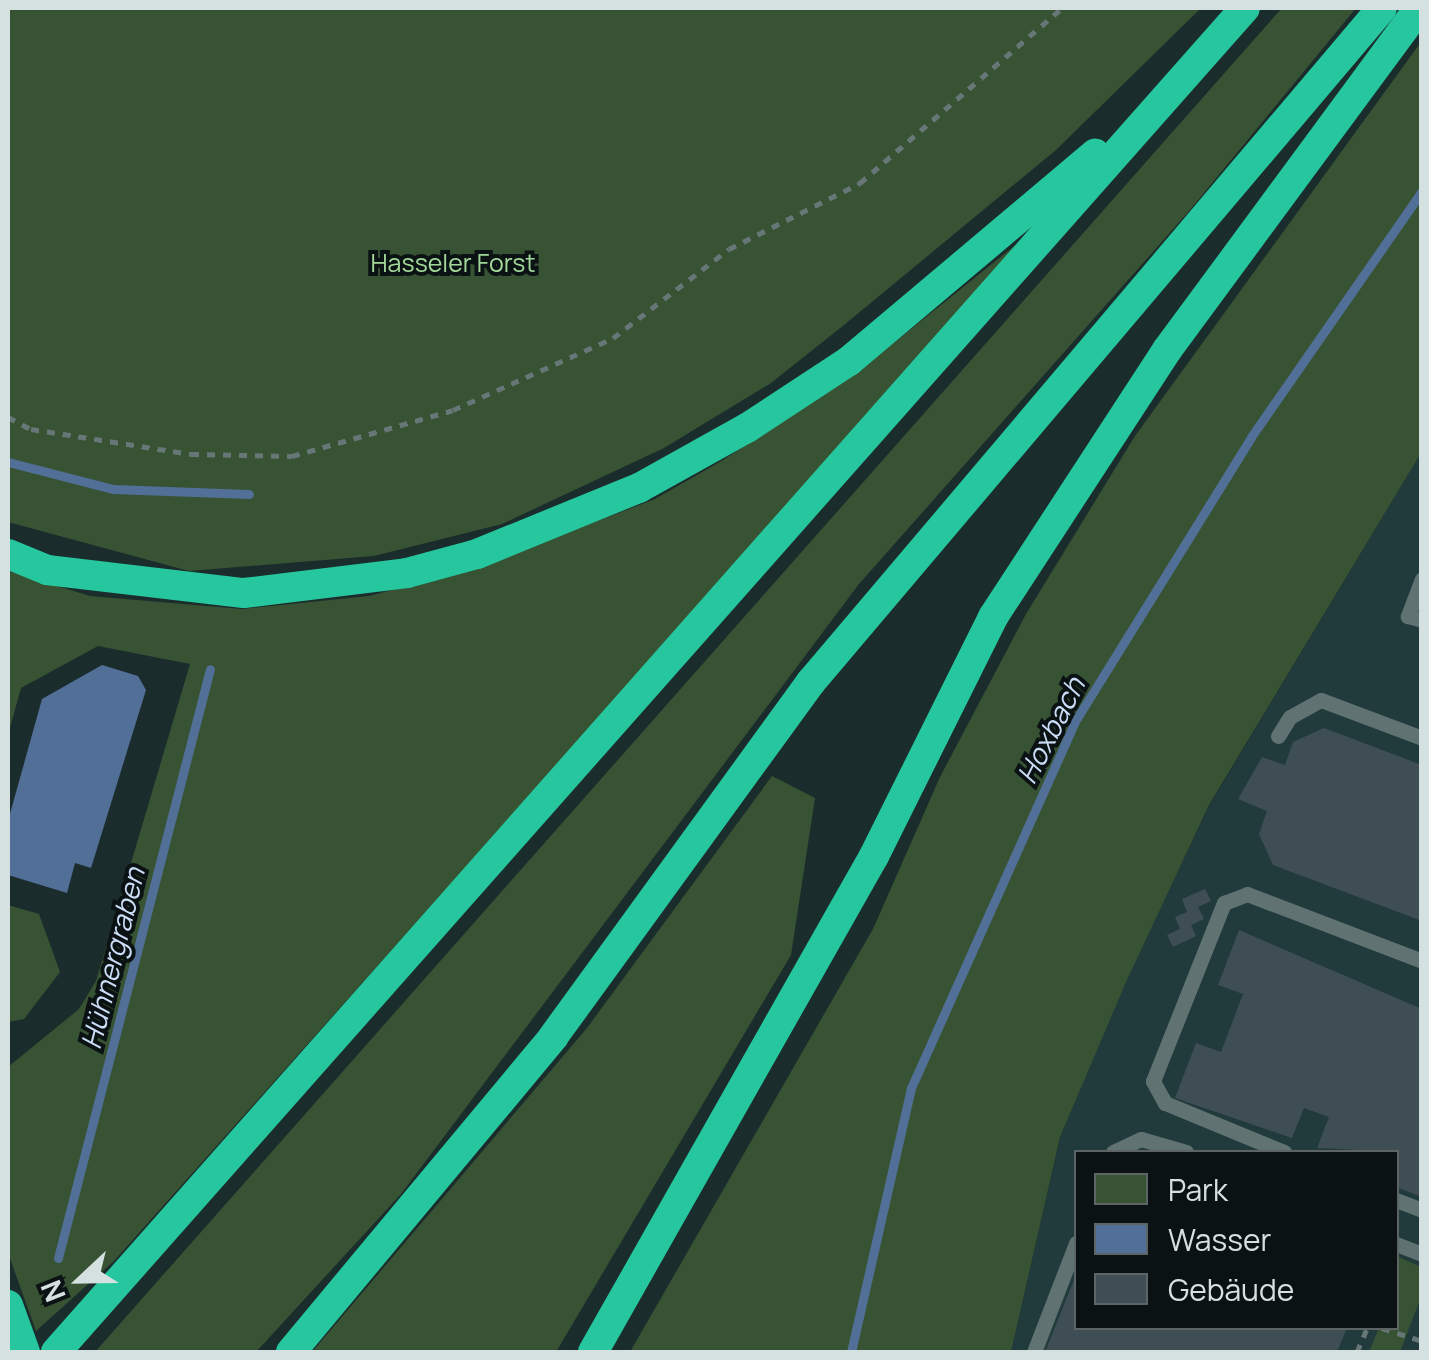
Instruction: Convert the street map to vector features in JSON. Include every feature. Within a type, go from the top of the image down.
[{"type":"highway","points":[[292,1352],[553,1037],[811,682],[1382,8]]},
{"type":"highway","points":[[593,1352],[874,856],[1003,602],[1167,350],[1419,8]]},
{"type":"highway","points":[[8,554],[47,570],[143,585],[244,593],[328,585],[476,554],[639,488],[864,349],[1076,173],[1236,18]]},
{"type":"highway","points":[[56,1352],[1236,18]]},
{"type":"highway","points":[[8,1305],[25,1352]]},
{"type":"lane","points":[[1422,580],[1408,616],[1422,620]]},
{"type":"lane","points":[[1278,736],[1290,717],[1321,700],[1422,738]]},
{"type":"lane","points":[[1279,1150],[1165,1103],[1153,1081],[1224,903],[1247,894],[1422,961]]},
{"type":"lane","points":[[1117,1150],[1141,1139],[1179,1150]]},
{"type":"lane","points":[[1034,1352],[1074,1248]]},
{"type":"path","points":[[8,417],[31,428],[191,454],[292,456],[453,410],[614,338],[729,248],[860,184],[1062,8]]},
{"type":"path","points":[[1388,1330],[1422,1341]]},
{"type":"shaded area","points":[[1421,453],[1421,1352],[1011,1352],[1060,1137],[1125,982],[1209,806]]},
{"type":"green space","name":"Hasseler Forst","points":[[8,8],[1201,8],[1056,150],[844,325],[771,383],[664,448],[502,524],[374,556],[189,571],[8,522]]},
{"type":"green space","points":[[1282,8],[1356,8],[1190,210],[859,584],[401,1194],[256,1352],[95,1352]]},
{"type":"green space","points":[[1421,42],[1421,453],[1209,805],[1126,982],[1060,1137],[1011,1352],[630,1352],[873,929],[940,777],[1026,614],[1135,436]]},
{"type":"green space","points":[[1033,231],[114,1261],[36,1331],[8,1253],[8,1067],[79,1009],[96,981],[190,664],[98,646],[21,688],[8,735],[8,571],[90,596],[242,609],[369,596],[481,566],[655,499],[723,460],[850,378]]},
{"type":"green space","points":[[772,776],[815,798],[791,955],[556,1352],[312,1352],[587,1028]]},
{"type":"green space","points":[[8,905],[39,914],[60,972],[24,1019],[8,1022]]},
{"type":"green space","points":[[1399,1257],[1421,1267],[1421,1297],[1400,1352],[1369,1352],[1378,1330],[1399,1330]]},
{"type":"water","points":[[102,665],[138,676],[146,690],[91,868],[75,863],[67,893],[8,875],[8,821],[42,699]]},
{"type":"building","points":[[1324,728],[1422,765],[1422,921],[1273,865],[1259,834],[1267,811],[1238,799],[1262,757],[1285,765],[1293,742]]},
{"type":"building","points":[[1205,889],[1211,901],[1198,907],[1204,919],[1191,925],[1196,936],[1173,947],[1167,935],[1180,929],[1175,917],[1187,912],[1182,899]]},
{"type":"building","points":[[1239,930],[1422,1009],[1422,1197],[1399,1188],[1399,1150],[1317,1148],[1329,1117],[1304,1108],[1292,1138],[1175,1098],[1196,1043],[1221,1052],[1243,994],[1218,985]]},
{"type":"building","points":[[1074,1280],[1074,1330],[1346,1330],[1337,1352],[1045,1352]]},
{"type":"waterway","name":"Hoxbach","points":[[851,1352],[911,1088],[1074,723],[1251,437],[1422,191]]},
{"type":"waterway","name":"Hühnergraben","points":[[8,462],[113,489],[249,494]]},
{"type":"waterway","name":"Hühnergraben","points":[[58,1258],[210,669]]}]
